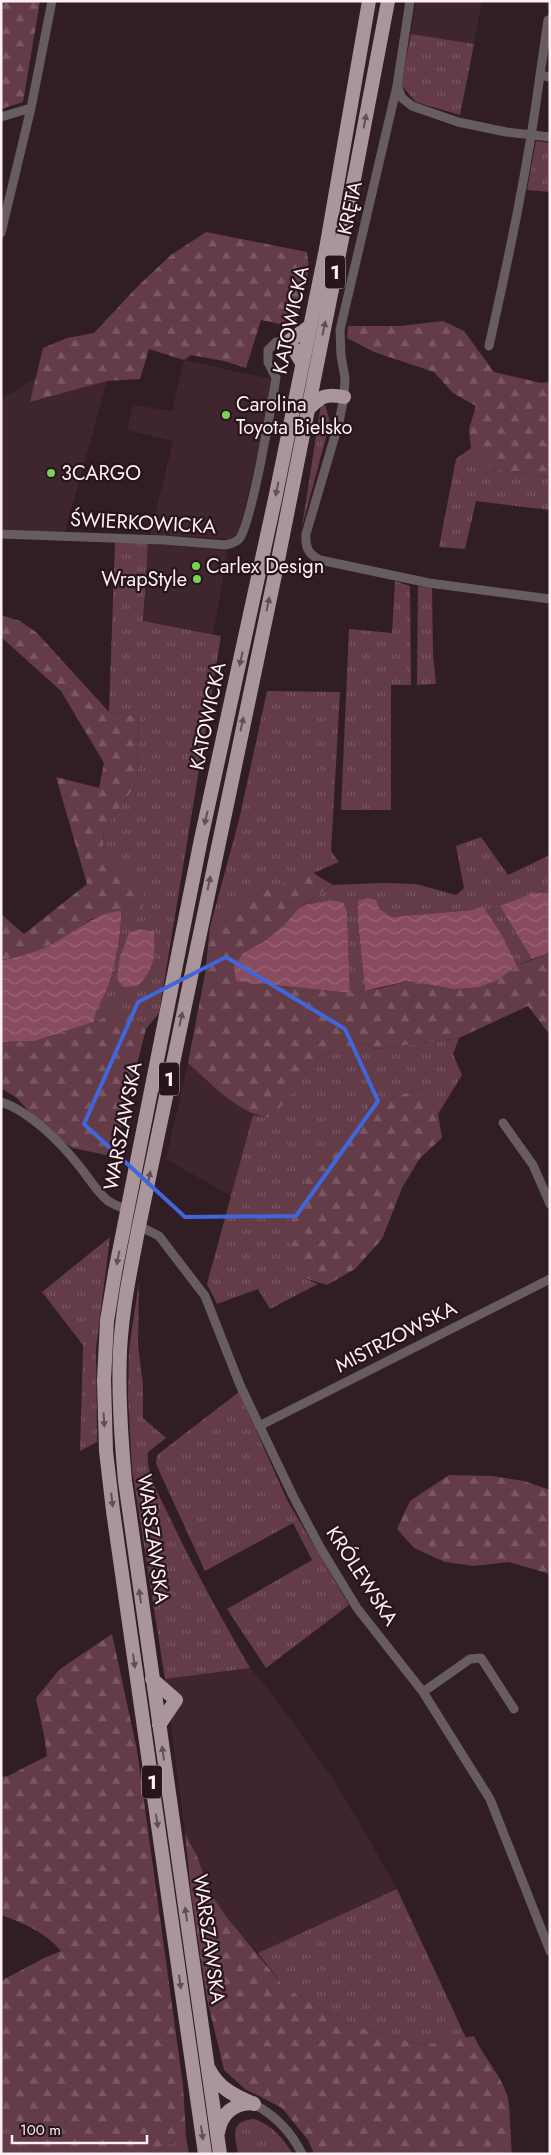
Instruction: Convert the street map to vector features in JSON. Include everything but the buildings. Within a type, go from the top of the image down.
[{"type":"main road","name":"KATOWICKA","points":[[182,939],[341,170],[369,1]]},
{"type":"main road","name":"KATOWICKA","points":[[199,931],[276,564],[388,1]]},
{"type":"main road","points":[[302,363],[289,341],[309,327]]},
{"type":"main road","points":[[307,410],[324,396],[344,397]]},
{"type":"main road","name":"WARSZAWSKA","points":[[199,931],[128,1285],[120,1349],[120,1424],[126,1490],[219,2147]]},
{"type":"main road","name":"WARSZAWSKA","points":[[182,939],[127,1210],[107,1321],[104,1380],[106,1451],[113,1511],[205,2154]]},
{"type":"main road","points":[[152,1679],[176,1700],[159,1725]]},
{"type":"main road","points":[[207,2066],[214,2078],[225,2089],[254,2104]]},
{"type":"main road","points":[[219,2147],[219,2125],[227,2112],[238,2105],[254,2104]]},
{"type":"street","points":[[1,232],[31,108],[52,1]]},
{"type":"street","name":"KRĘTA","points":[[344,397],[345,378],[340,356],[340,330],[397,86],[410,1]]},
{"type":"street","points":[[488,346],[514,232],[532,134],[548,20]]},
{"type":"street","points":[[540,75],[550,77]]},
{"type":"street","points":[[397,86],[402,98],[412,106],[458,122],[506,132],[550,137]]},
{"type":"street","points":[[1,117],[31,108]]},
{"type":"street","name":"ŚWIERKOWICKA","points":[[1,534],[233,544],[243,532],[252,498],[276,378],[268,362],[268,350],[276,342],[289,341]]},
{"type":"street","points":[[344,397],[339,422],[306,534],[307,550],[313,556],[320,560],[414,580],[550,599]]},
{"type":"street","points":[[1,1102],[12,1106],[30,1117],[80,1166],[96,1189],[108,1201],[127,1210]]},
{"type":"street","points":[[503,1123],[533,1165],[550,1204]]},
{"type":"street","name":"KRÓLEWSKA","points":[[139,1226],[159,1236],[205,1296],[240,1385],[293,1496],[320,1547],[357,1608],[423,1692],[490,1799],[550,1951]]},
{"type":"street","name":"MISTRZOWSKA","points":[[259,1426],[550,1279]]},
{"type":"street","points":[[423,1692],[470,1659],[481,1658],[514,1709]]},
{"type":"street","points":[[254,2104],[281,2123],[292,2135],[302,2154]]},
{"type":"highlighted area","points":[[226,957],[345,1029],[378,1101],[296,1216],[185,1217],[84,1124],[138,1002]]},
{"type":"shaded area","points":[[416,1],[482,1],[474,44],[411,34]]},
{"type":"shaded area","points":[[184,360],[271,379],[262,435],[239,532],[230,539],[150,534],[173,441],[127,430],[133,405],[172,411]]},
{"type":"shaded area","points":[[36,377],[31,402],[107,381],[65,532],[1,529],[1,398],[13,393]]},
{"type":"shaded area","points":[[148,543],[228,551],[213,634],[143,621]]},
{"type":"shaded area","points":[[188,1063],[229,1099],[253,1115],[231,1196],[166,1159]]},
{"type":"shaded area","points":[[250,1668],[267,1687],[331,1776],[397,1889],[258,1953],[225,1915],[210,1892],[197,1856],[185,1833],[165,1679]]},
{"type":"green space","points":[[1,1],[40,1],[23,102],[1,109]]},
{"type":"green space","points":[[411,34],[474,44],[460,115],[416,102],[401,85]]},
{"type":"green space","points":[[536,141],[550,143],[550,192],[527,190]]},
{"type":"green space","points":[[206,232],[307,252],[309,269],[294,327],[261,320],[246,368],[224,361],[191,355],[184,360],[149,349],[140,379],[107,381],[30,402],[43,348],[67,338],[94,333],[138,286],[171,255]]},
{"type":"green space","points":[[443,321],[464,331],[494,372],[541,383],[550,382],[550,478],[521,472],[491,469],[471,448],[469,429],[476,406],[453,393],[434,372],[374,352],[347,338],[348,326],[400,326]]},
{"type":"green space","points":[[321,404],[325,405],[330,422],[302,527]]},
{"type":"green space","points":[[471,448],[491,469],[521,472],[550,478],[550,510],[476,501],[465,549],[439,547],[456,459]]},
{"type":"green space","points":[[115,543],[148,543],[143,621],[221,636],[159,1013],[146,1029],[125,1009],[94,1022],[96,1012],[113,972],[119,940],[121,911],[141,910],[137,877],[113,866],[103,851],[104,830],[137,783],[139,716],[109,712]]},
{"type":"green space","points":[[395,581],[410,586],[411,685],[391,685],[391,810],[341,810],[349,629],[392,633]]},
{"type":"green space","points":[[418,586],[432,588],[433,654],[436,684],[417,685]]},
{"type":"green space","points":[[1,615],[20,621],[37,633],[109,712],[139,716],[137,783],[104,830],[103,851],[113,866],[137,877],[144,893],[142,910],[113,912],[91,919],[64,938],[27,956],[1,960],[1,914],[24,934],[87,884],[56,777],[99,788],[104,763],[61,691],[1,637]]},
{"type":"green space","points":[[267,691],[340,692],[331,851],[339,862],[295,881],[269,888],[237,903],[210,927],[240,816]]},
{"type":"green space","points":[[481,837],[508,875],[550,855],[550,893],[532,893],[500,906],[532,959],[517,966],[503,937],[483,906],[473,910],[391,917],[380,909],[376,900],[358,922],[365,991],[350,993],[347,910],[343,902],[330,900],[304,905],[333,885],[416,884],[456,895],[464,888],[456,846]]},
{"type":"green space","points":[[313,873],[333,885],[299,908],[284,925],[263,942],[243,953],[262,984],[350,993],[378,989],[407,981],[453,989],[498,980],[517,966],[550,952],[550,1035],[528,1006],[459,1038],[378,1049],[364,1044],[341,1047],[315,1059],[286,1102],[268,1118],[245,1110],[215,1088],[188,1063],[205,974],[210,927],[237,903],[269,888]]},
{"type":"green space","points":[[125,1008],[146,1029],[121,1127],[106,1155],[73,1148],[45,1130],[17,1098],[1,1088],[1,1042],[35,1041],[94,1022]]},
{"type":"green space","points":[[459,1038],[453,1054],[462,1075],[438,1114],[422,1088],[369,1105],[301,1277],[318,1284],[270,1309],[258,1289],[217,1304],[207,1284],[253,1115],[268,1118],[315,1059],[341,1047],[364,1044],[378,1049]]},
{"type":"green space","points":[[422,1088],[438,1114],[442,1138],[420,1158],[402,1188],[382,1239],[355,1269],[327,1285],[301,1277],[285,1228],[309,1174],[369,1105]]},
{"type":"green space","points":[[110,1237],[96,1349],[97,1442],[80,1451],[83,1345],[42,1292]]},
{"type":"green space","points":[[139,1282],[138,1346],[143,1385],[143,1418],[166,1438],[148,1452],[149,1469],[159,1495],[190,1558],[250,1668],[165,1679],[132,1469],[128,1397],[129,1349]]},
{"type":"green space","points":[[239,1392],[287,1500],[349,1605],[266,1668],[227,1609],[312,1560],[293,1523],[205,1571],[156,1464],[157,1455]]},
{"type":"green space","points":[[449,1475],[492,1476],[524,1481],[550,1490],[550,1574],[509,1562],[474,1566],[445,1562],[414,1548],[397,1529],[410,1501]]},
{"type":"green space","points":[[112,1634],[137,1750],[183,2085],[186,2137],[149,2154],[36,2154],[17,2121],[1,2117],[1,1981],[61,1951],[49,1939],[34,1929],[1,1915],[1,1777],[8,1776],[47,1756],[36,1698],[60,1669]]},
{"type":"green space","points":[[185,1833],[197,1856],[210,1892],[225,1915],[285,1988],[344,2023],[423,2045],[474,2036],[500,2079],[507,2095],[512,2154],[314,2154],[308,2140],[282,2108],[245,2089],[224,2070],[207,1999],[191,1893]]},
{"type":"green space","points":[[397,1889],[466,2038],[423,2045],[344,2023],[285,1988],[258,1953]]},
{"type":"green space","points":[[1,2117],[17,2121],[36,2154],[1,2154]]},
{"type":"green space","points":[[254,2119],[276,2133],[293,2154],[238,2154],[235,2136],[237,2126],[246,2120]]},
{"type":"green space","points":[[186,2137],[189,2154],[149,2154]]},
{"type":"water","points":[[532,893],[550,893],[550,952],[532,959],[500,906]]},
{"type":"water","points":[[368,898],[376,900],[380,909],[391,917],[473,910],[483,906],[503,937],[517,966],[498,980],[479,987],[453,989],[407,981],[365,991],[358,922],[358,901]]},
{"type":"water","points":[[330,900],[343,902],[347,910],[350,993],[236,981],[234,967],[243,953],[263,942],[284,925],[299,908],[304,905]]},
{"type":"water","points":[[121,911],[119,940],[113,972],[96,1012],[94,1022],[35,1041],[1,1042],[1,960],[26,955],[42,949],[98,917]]},
{"type":"water","points":[[139,929],[154,932],[153,961],[148,973],[138,986],[123,987],[117,979],[120,957],[129,933]]},
{"type":"place","name":"Carolina Toyota Bielsko","points":[[226,415]]},
{"type":"place","name":"3CARGO","points":[[51,473]]},
{"type":"place","name":"Carlex Design","points":[[196,566]]},
{"type":"place","name":"WrapStyle","points":[[197,579]]}]
